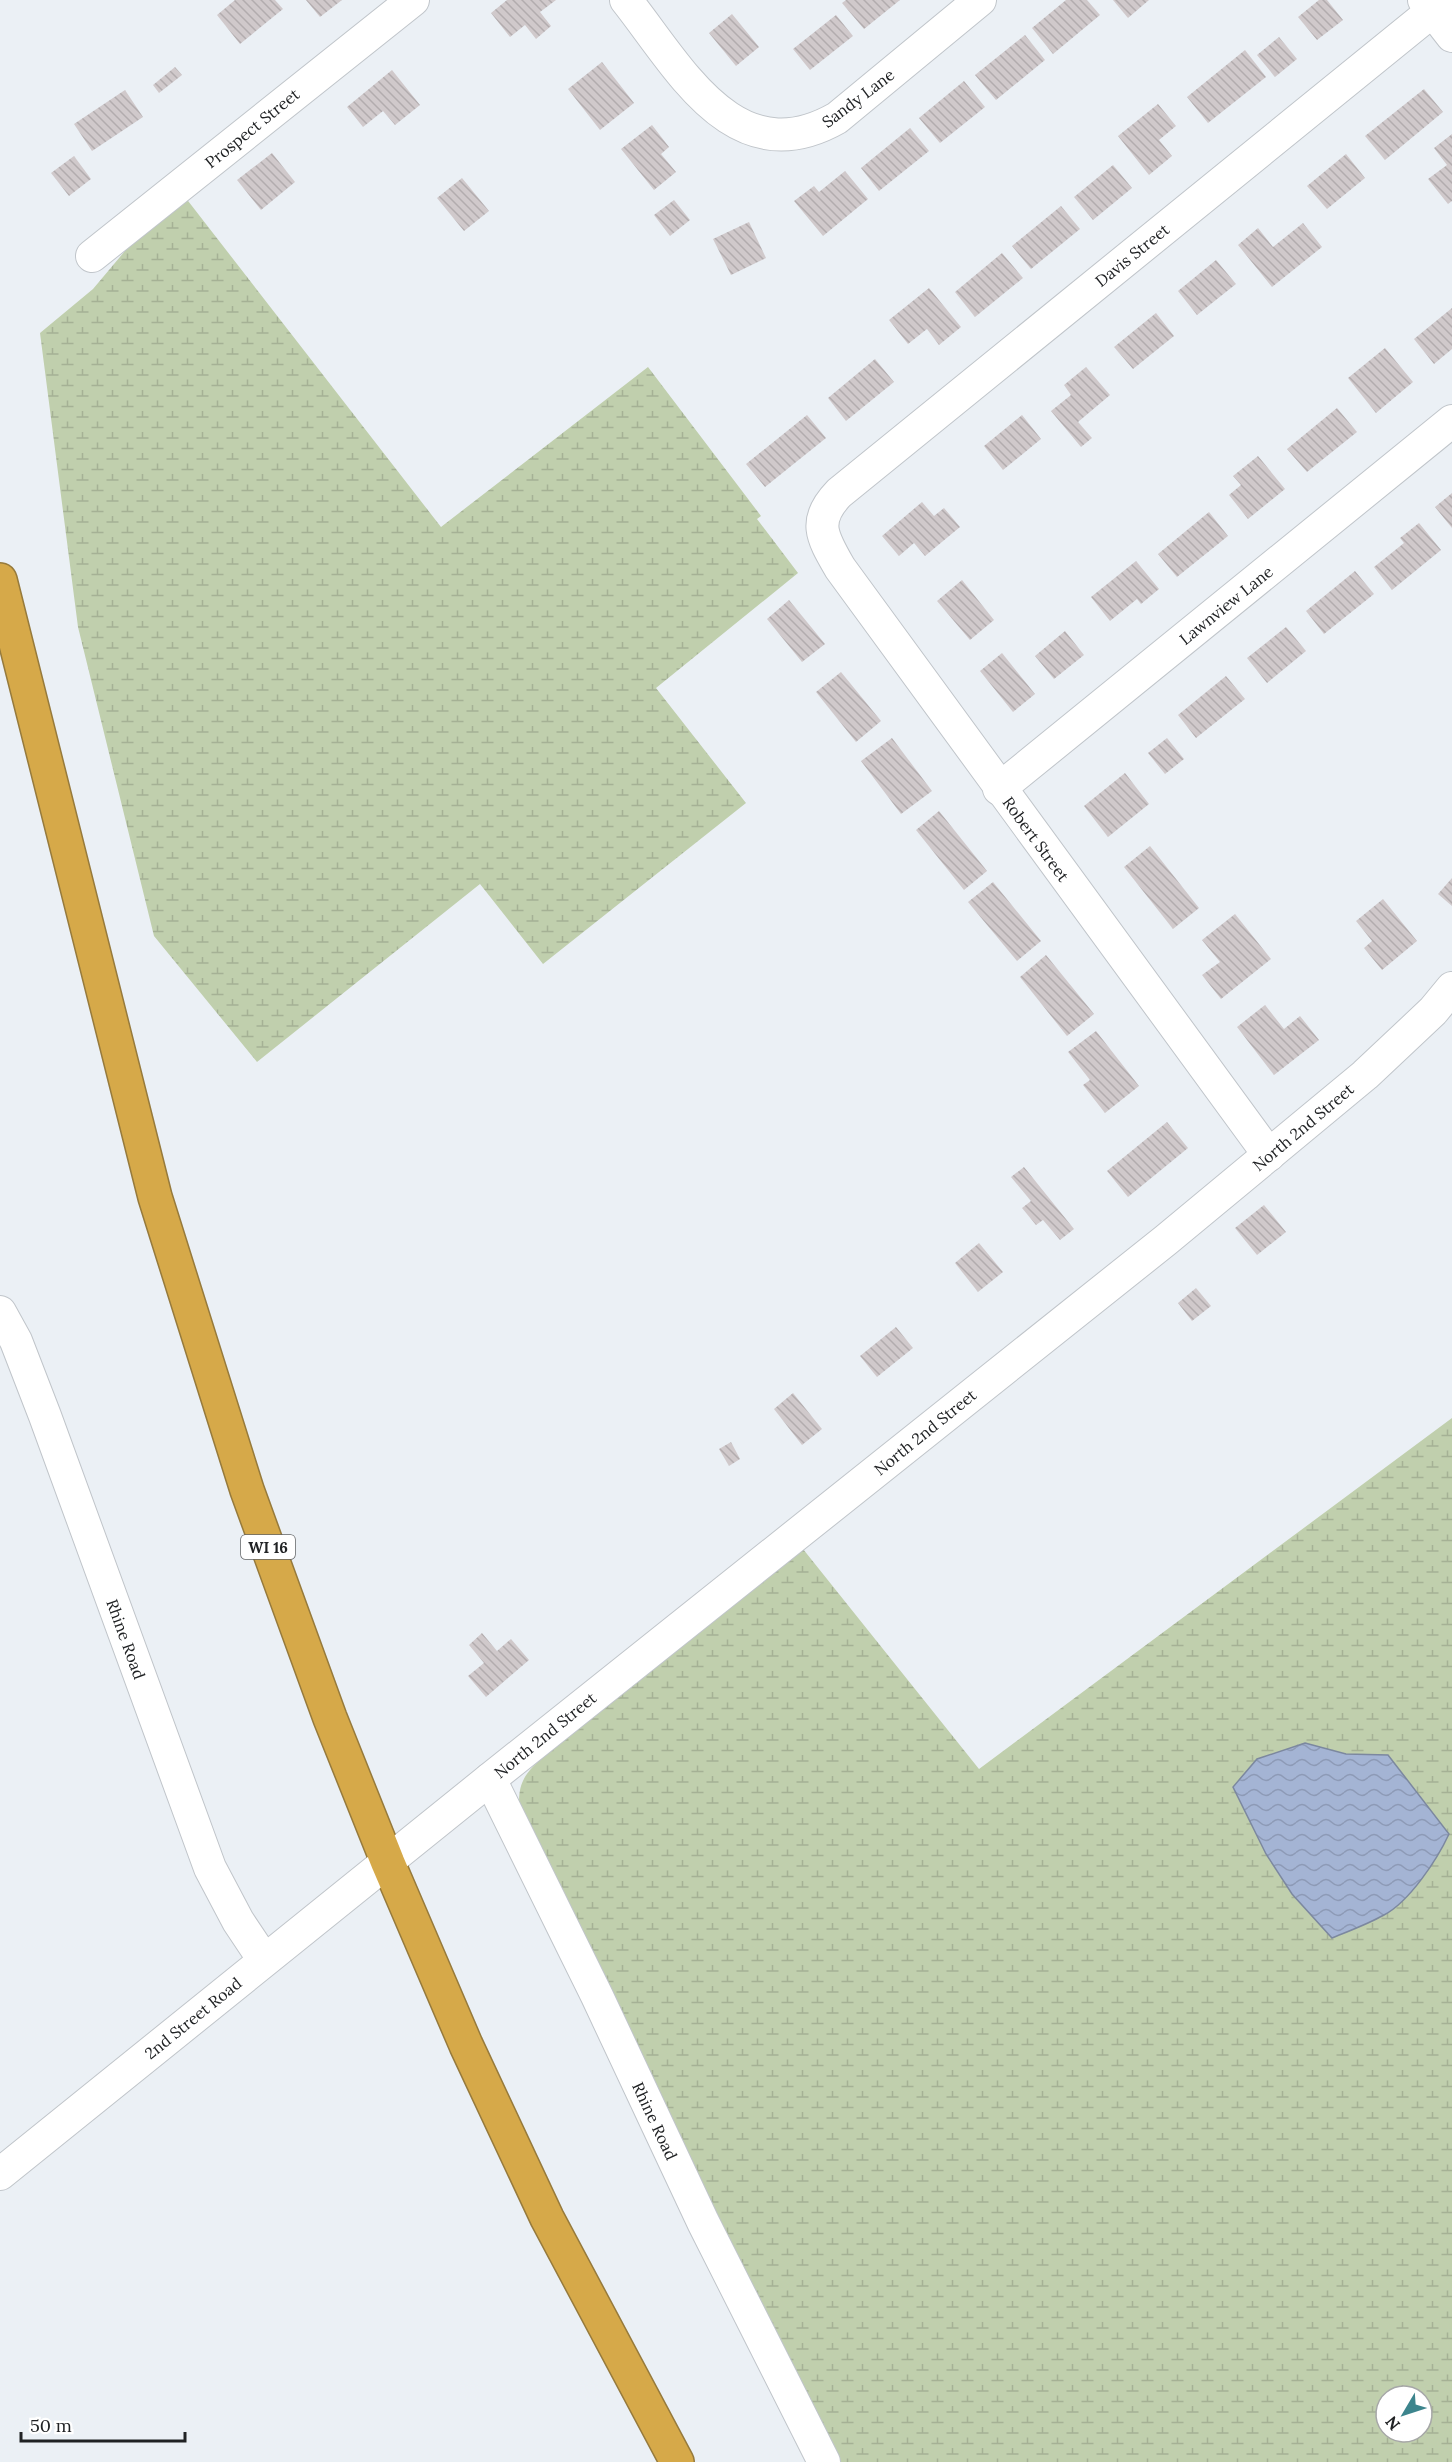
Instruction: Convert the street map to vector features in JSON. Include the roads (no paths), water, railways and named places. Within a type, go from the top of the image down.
[{"type":"highway","name":"WI 16","points":[[0,580],[155,1197],[247,1490],[330,1718],[388,1863],[466,2045],[547,2218],[677,2462]]},
{"type":"street","name":"Prospect Street","points":[[92,256],[413,0]]},
{"type":"street","name":"Sandy Lane","points":[[626,0],[713,109],[735,123],[755,131],[792,134],[818,128],[837,118],[980,0]]},
{"type":"street","points":[[1434,4],[1452,36]]},
{"type":"street","name":"Davis Street","points":[[822,514],[839,493],[1434,4]]},
{"type":"street","name":"Lawnview Lane","points":[[999,789],[1452,421]]},
{"type":"street","name":"Robert Street","points":[[822,514],[821,525],[829,549],[840,568],[999,789],[1269,1155]]},
{"type":"street","name":"North 2nd Street","points":[[388,1863],[490,1779],[1166,1240],[1365,1075],[1433,1011],[1452,988]]},
{"type":"street","name":"Rhine Road","points":[[0,1312],[16,1341],[45,1416],[210,1868],[238,1921],[264,1960]]},
{"type":"street","name":"Rhine Road","points":[[490,1779],[597,1996],[703,2222],[824,2462]]},
{"type":"street","name":"2nd Street Road","points":[[0,2174],[264,1960],[388,1863]]},
{"type":"water","points":[[1305,1743],[1346,1754],[1388,1755],[1449,1834],[1430,1868],[1403,1901],[1378,1918],[1332,1938],[1292,1894],[1266,1854],[1233,1787],[1257,1759]]}]
